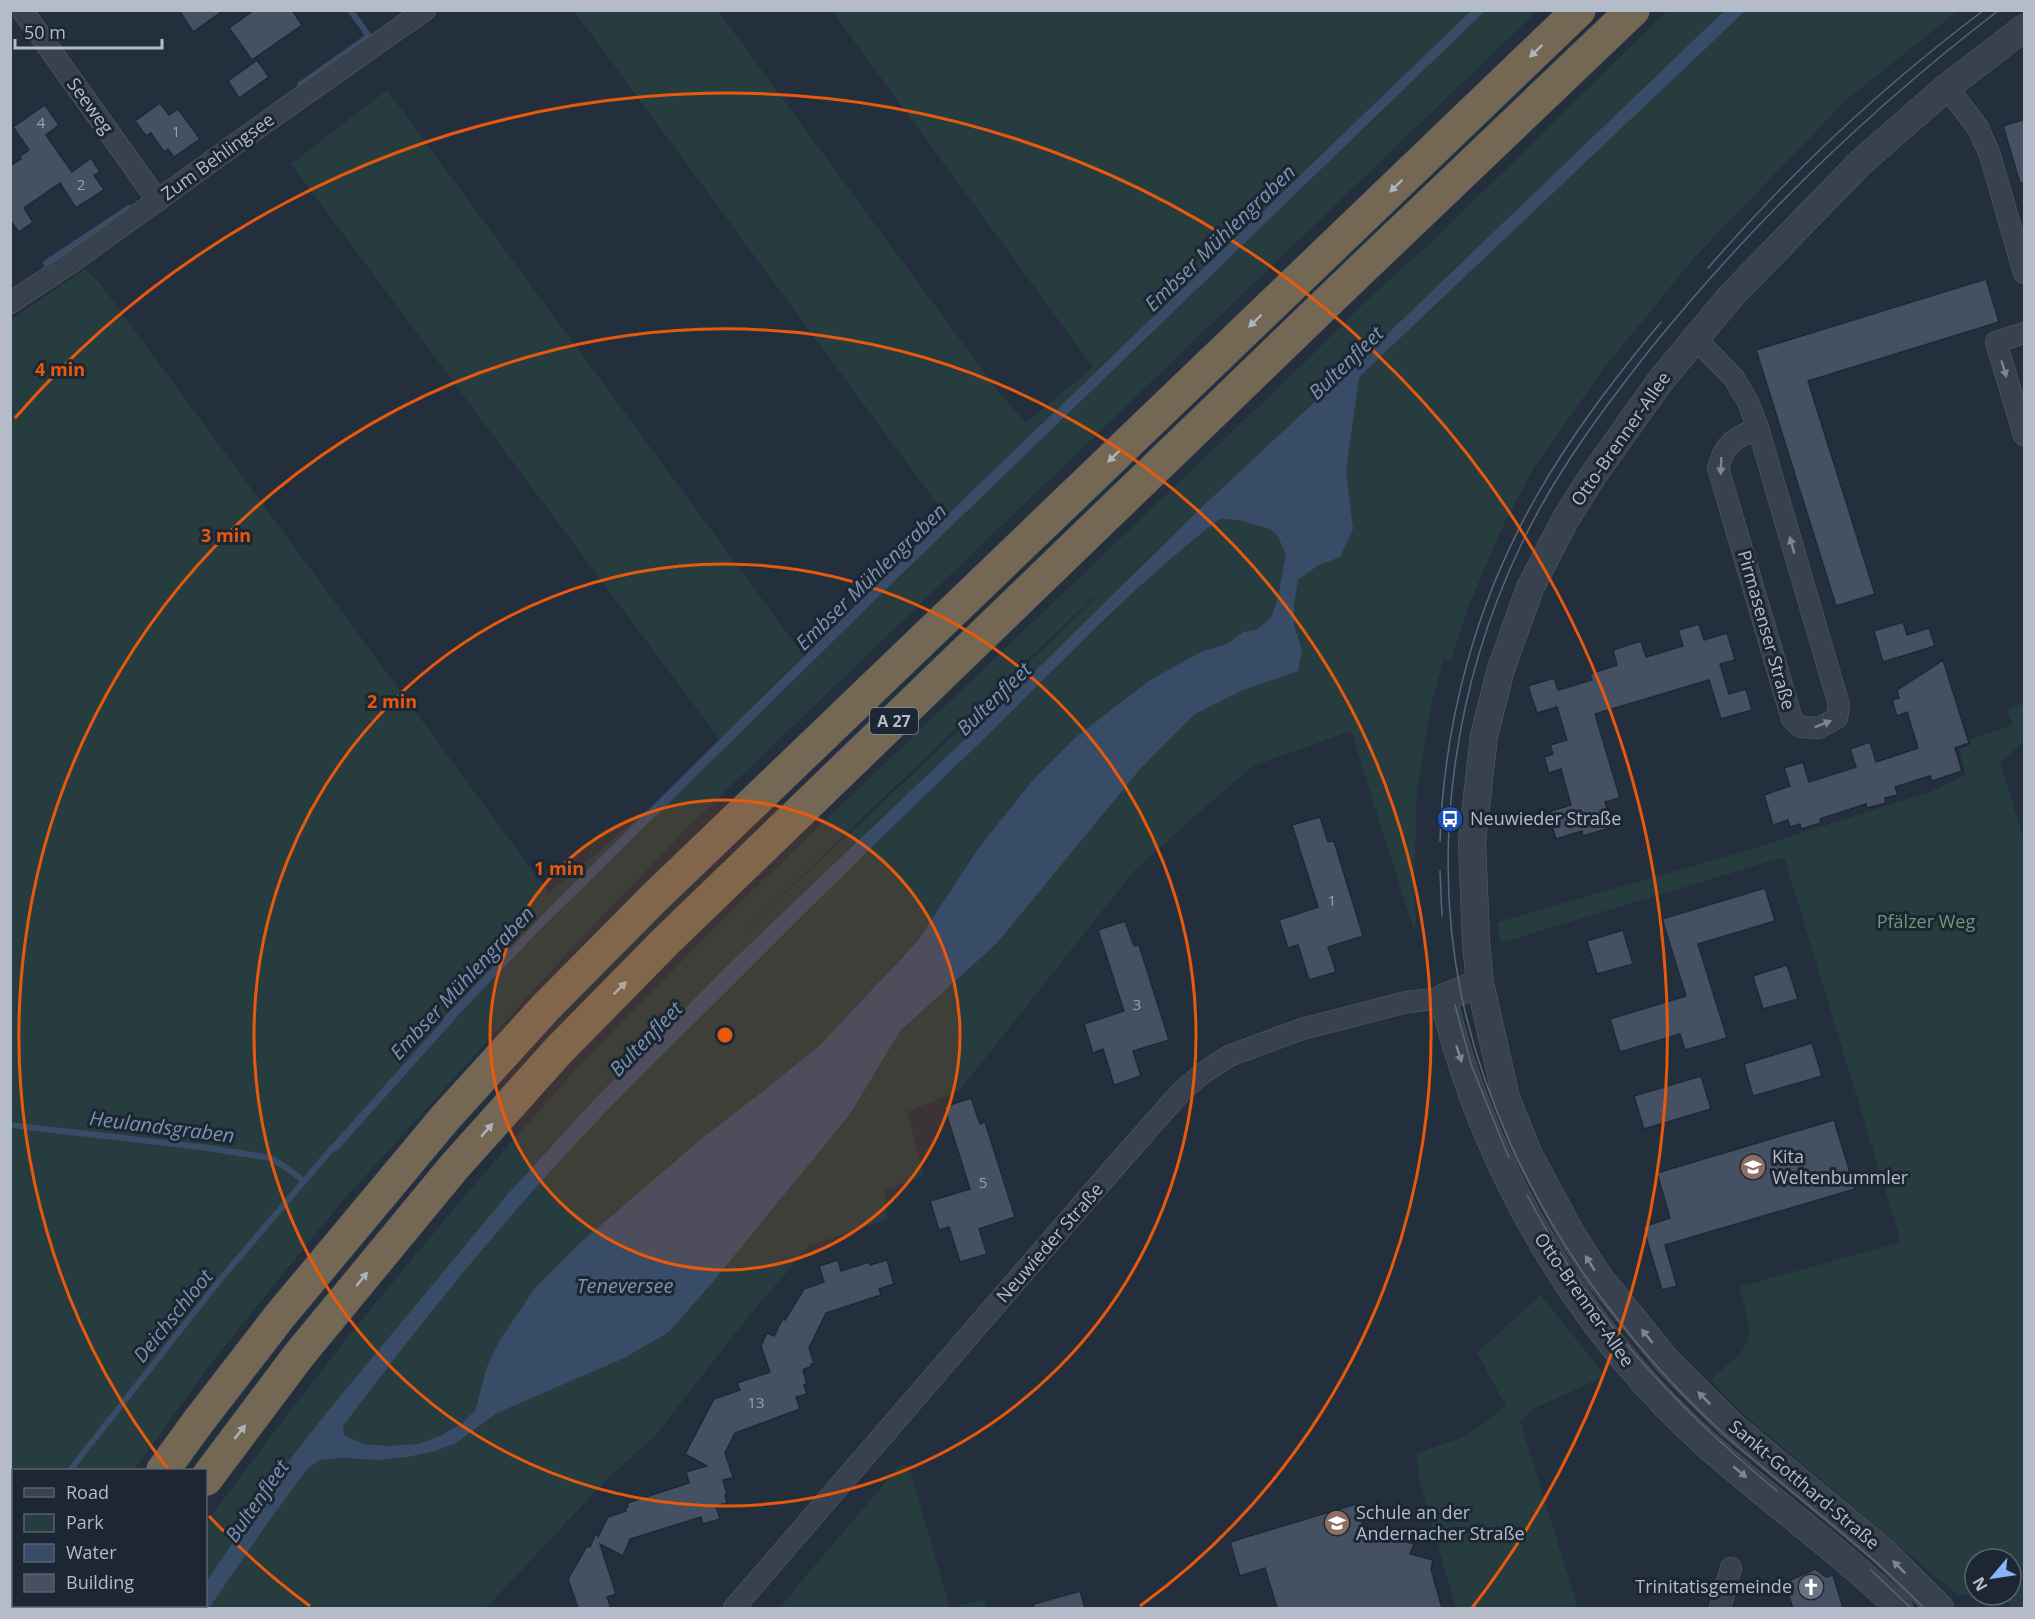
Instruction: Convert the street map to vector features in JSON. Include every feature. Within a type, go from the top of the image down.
[{"type":"highway","name":"A 27","points":[[165,1469],[279,1317],[445,1118],[546,1006],[687,866],[1579,10]]},
{"type":"highway","name":"A 27","points":[[207,1478],[299,1355],[439,1185],[558,1051],[665,942],[1633,10]]},
{"type":"street","name":"Seeweg","points":[[22,10],[158,201]]},
{"type":"street","name":"Zum Behlingsee","points":[[10,303],[158,201],[425,10]]},
{"type":"street","name":"Otto-Brenner-Allee","points":[[1668,1362],[1599,1277],[1572,1235],[1528,1153],[1506,1098],[1480,983],[1472,841],[1485,736],[1501,669],[1530,588],[1565,520],[1626,427],[1695,338],[1730,297],[1860,163],[1947,87],[2025,28]]},
{"type":"street","points":[[1947,87],[1978,128],[1990,155],[2025,273]]},
{"type":"street","points":[[2025,333],[1996,342],[2025,435]]},
{"type":"street","name":"Pirmasenser Straße","points":[[1695,338],[1734,378],[1748,402],[1758,428],[1839,705],[1837,718],[1819,728],[1800,727],[1792,719],[1718,468],[1723,450],[1740,436],[1758,428]]},
{"type":"street","points":[[1443,998],[1480,983]]},
{"type":"street","name":"Otto-Brenner-Allee","points":[[1443,998],[1479,1115],[1507,1180],[1550,1257],[1622,1359],[1690,1429],[1767,1494]]},
{"type":"street","name":"Neuwieder Straße","points":[[734,1608],[1112,1170],[1180,1093],[1203,1073],[1229,1056],[1302,1029],[1407,1002],[1443,998]]},
{"type":"street","name":"Sankt-Gotthard-Straße","points":[[1668,1362],[1730,1424],[1883,1551],[1940,1608]]},
{"type":"street","name":"Sankt-Gotthard-Straße","points":[[1767,1494],[1862,1573],[1899,1608]]},
{"type":"street","points":[[1720,1608],[1731,1568]]},
{"type":"green space","points":[[574,11],[718,11],[997,390],[1026,423],[1093,367],[832,11],[1472,11],[946,516]]},
{"type":"green space","points":[[1485,11],[1537,11],[688,827],[570,950],[338,1206],[212,1362],[135,1469],[12,1469],[12,1607],[39,1607],[10,1608],[10,321],[85,269],[102,286],[549,893],[664,796],[553,904],[444,1016],[443,1020],[328,1149],[337,1151],[465,1008],[540,930],[876,599]]},
{"type":"green space","points":[[1667,11],[1958,11],[1845,101],[1694,258],[1605,367],[1533,469],[1501,530],[1470,603],[1450,661],[1444,659],[1431,705],[1417,790],[1414,884],[1416,924],[1414,931],[1351,731],[1253,766],[1133,872],[960,1090],[907,1112],[924,1176],[884,1190],[888,1219],[809,1246],[744,1322],[655,1436],[607,1479],[486,1608],[147,1608],[207,1607],[207,1522],[351,1333],[461,1200],[577,1068],[740,902],[1364,303],[1438,236]],"holes":[[[1162,532],[947,742],[746,929]]]},
{"type":"green space","points":[[387,90],[804,656],[720,740],[291,164]]},
{"type":"green space","name":"Pfälzer Weg","points":[[2024,703],[2024,741],[2000,763],[2024,840],[2024,1578],[2023,1547],[1963,1547],[1963,1595],[1959,1596],[1741,1412],[1710,1379],[1736,1358],[1747,1340],[1748,1319],[1739,1287],[1901,1242],[1784,857],[1500,943],[1498,922],[1758,847],[1930,792],[1966,775],[1959,749],[1971,745],[1970,739],[2012,725],[2007,709]]},
{"type":"green space","points":[[1541,1295],[1605,1376],[1533,1409],[1520,1421],[1578,1608],[1456,1608],[1419,1480],[1417,1453],[1466,1436],[1506,1406],[1477,1353]]},
{"type":"green space","points":[[901,1464],[909,1467],[950,1608],[779,1608]]},
{"type":"green space","points":[[2023,1582],[2024,1608],[2013,1608],[2023,1607]]},
{"type":"green space","points":[[984,1599],[987,1608],[952,1608]]},
{"type":"water","points":[[1472,10],[1485,11],[876,599],[540,930],[465,1008],[337,1151],[327,1150],[444,1017],[553,904],[946,516]]},
{"type":"water","name":"Teneversee","points":[[1724,11],[1745,11],[1359,377],[1346,470],[1353,529],[1340,557],[1317,566],[1298,580],[1294,604],[1294,626],[1302,650],[1298,671],[1243,690],[1195,714],[1140,769],[997,943],[900,1031],[850,1114],[669,1332],[624,1358],[497,1413],[456,1443],[435,1451],[379,1460],[343,1458],[320,1460],[308,1468],[209,1608],[188,1608],[207,1607],[207,1581],[287,1463],[507,1195],[591,1103],[730,963],[980,725],[1202,507],[1379,342]],"holes":[[[1220,519],[1239,520],[1270,529],[1277,535],[1286,554],[1278,598],[1271,618],[1256,630],[1243,632],[1227,644],[1203,651],[1150,680],[1076,737],[1033,780],[978,849],[917,942],[820,1045],[701,1139],[578,1245],[535,1288],[500,1340],[487,1367],[475,1411],[461,1424],[440,1436],[418,1444],[388,1446],[363,1444],[344,1435],[343,1426],[404,1346],[531,1192],[565,1155],[633,1084],[1089,634],[1153,574]]]},
{"type":"building","points":[[179,10],[224,10],[193,32]]},
{"type":"building","points":[[254,10],[292,10],[302,25],[252,60],[229,28]]},
{"type":"building","points":[[257,60],[269,77],[239,98],[228,81]]},
{"type":"building","points":[[160,103],[169,115],[178,109],[200,139],[174,157],[168,149],[164,152],[151,133],[146,136],[135,121]]},
{"type":"building","points":[[45,105],[59,125],[46,135],[72,172],[91,158],[100,172],[94,175],[104,190],[76,208],[60,183],[24,208],[33,222],[19,232],[10,220],[10,166],[29,150],[13,127]]},
{"type":"building","points":[[2025,119],[2025,183],[2020,183],[2003,126]]},
{"type":"building","points":[[1986,279],[1999,322],[1808,381],[1875,594],[1836,606],[1756,350]]},
{"type":"building","points":[[1903,622],[1907,635],[1929,628],[1935,646],[1883,662],[1874,631]]},
{"type":"building","points":[[1699,624],[1704,640],[1727,633],[1735,660],[1720,664],[1729,694],[1746,689],[1752,710],[1721,719],[1709,680],[1595,714],[1620,798],[1605,802],[1613,827],[1583,836],[1582,831],[1556,839],[1548,812],[1571,805],[1561,769],[1549,773],[1544,757],[1553,754],[1550,745],[1567,740],[1557,707],[1537,713],[1528,686],[1554,678],[1558,690],[1592,680],[1590,674],[1617,665],[1613,650],[1641,641],[1646,657],[1683,646],[1678,630]]},
{"type":"building","points":[[1943,660],[1969,743],[1955,748],[1962,771],[1932,781],[1930,776],[1895,787],[1898,795],[1885,798],[1886,803],[1867,808],[1866,804],[1820,819],[1821,823],[1801,829],[1800,824],[1790,827],[1788,820],[1773,825],[1764,795],[1790,786],[1784,768],[1803,762],[1809,782],[1856,767],[1850,749],[1870,742],[1876,762],[1918,748],[1907,712],[1897,716],[1892,700],[1899,698],[1897,690]]},
{"type":"building","points":[[1320,817],[1328,842],[1334,841],[1363,936],[1328,947],[1336,972],[1309,980],[1298,945],[1288,948],[1279,920],[1318,907],[1292,825]]},
{"type":"building","points":[[1765,888],[1775,921],[1698,944],[1727,1038],[1685,1050],[1680,1034],[1620,1052],[1610,1019],[1686,996],[1662,919]]},
{"type":"building","points":[[1125,921],[1134,946],[1139,945],[1169,1040],[1133,1051],[1141,1076],[1114,1085],[1103,1049],[1093,1053],[1084,1024],[1124,1011],[1098,930]]},
{"type":"building","points":[[1623,930],[1633,964],[1597,974],[1587,941]]},
{"type":"building","points":[[1787,965],[1798,999],[1763,1009],[1753,976]]},
{"type":"building","points":[[1812,1043],[1822,1076],[1753,1096],[1744,1064]]},
{"type":"building","points":[[1701,1076],[1711,1109],[1644,1129],[1634,1096]]},
{"type":"building","points":[[971,1098],[980,1124],[985,1122],[1015,1217],[979,1229],[987,1254],[960,1262],[949,1227],[939,1230],[930,1201],[970,1189],[944,1107]]},
{"type":"building","points":[[1834,1120],[1855,1189],[1665,1245],[1677,1286],[1662,1290],[1643,1227],[1670,1218],[1657,1173]]},
{"type":"building","points":[[838,1260],[841,1271],[869,1262],[870,1265],[887,1260],[894,1284],[879,1289],[881,1295],[826,1313],[809,1348],[814,1363],[803,1370],[807,1394],[796,1397],[800,1409],[735,1433],[725,1453],[734,1480],[730,1478],[723,1480],[727,1503],[716,1506],[720,1519],[703,1524],[701,1517],[630,1539],[623,1556],[600,1544],[616,1594],[607,1597],[611,1608],[578,1608],[568,1579],[587,1546],[590,1547],[596,1533],[598,1537],[608,1517],[626,1511],[627,1503],[689,1483],[686,1472],[707,1466],[685,1454],[714,1399],[740,1390],[737,1383],[770,1372],[761,1346],[767,1333],[774,1336],[783,1318],[785,1320],[804,1289],[824,1282],[819,1266]]},
{"type":"building","points":[[1356,1504],[1365,1531],[1414,1544],[1410,1554],[1433,1560],[1431,1569],[1442,1608],[1277,1608],[1265,1568],[1240,1576],[1230,1542]]},
{"type":"building","name":"Trinitatisgemeinde","points":[[1815,1569],[1826,1577],[1833,1575],[1843,1608],[1793,1608],[1784,1583]]},
{"type":"building","points":[[1080,1591],[1085,1608],[1034,1608],[1034,1604]]},
{"type":"waterway","points":[[300,85],[369,36],[350,10]]},
{"type":"waterway","points":[[46,263],[129,208]]},
{"type":"waterway","name":"Heulandsgraben","points":[[10,1125],[201,1147],[271,1158],[303,1181]]},
{"type":"waterway","name":"Deichschloot","points":[[71,1469],[219,1281],[334,1146]]},
{"type":"tram line","points":[[1708,268],[1772,198],[1839,132],[1910,69],[1984,10]]},
{"type":"tram line","points":[[1924,1608],[1876,1562],[1748,1455],[1685,1397],[1617,1318],[1565,1245],[1510,1144],[1482,1072],[1471,1035],[1462,998],[1453,941],[1448,883],[1449,825],[1455,767],[1465,709],[1479,653],[1498,598],[1521,545],[1564,467],[1652,347],[1731,255],[1815,168],[1859,127],[1999,10]]},
{"type":"tram line","points":[[1440,841],[1448,751],[1456,707],[1480,620],[1496,578],[1536,497],[1564,451],[1610,386],[1661,322]]},
{"type":"tram line","points":[[1440,871],[1442,916]]},
{"type":"tram line","points":[[1455,1005],[1472,1067],[1509,1158]]},
{"type":"tram line","points":[[1527,1195],[1578,1280],[1637,1356],[1703,1425],[1777,1491]]},
{"type":"tram line","points":[[1871,1570],[1911,1608]]},
{"type":"place","name":"Neuwieder Straße","points":[[1450,819]]},
{"type":"place","name":"Kita Weltenbummler","points":[[1753,1167]]},
{"type":"place","name":"Schule an der Andernacher Straße","points":[[1337,1523]]},
{"type":"place","name":"Trinitatisgemeinde","points":[[1811,1587]]},
{"type":"water label","name":"Embser Mühlengraben","points":[[1220,238]]},
{"type":"water label","name":"Bultenfleet","points":[[1346,363]]},
{"type":"water label","name":"Embser Mühlengraben","points":[[871,577]]},
{"type":"water label","name":"Bultenfleet","points":[[994,699]]},
{"type":"water label","name":"Embser Mühlengraben","points":[[462,983]]},
{"type":"water label","name":"Bultenfleet","points":[[646,1039]]},
{"type":"water label","name":"Bultenfleet","points":[[257,1501]]}]
